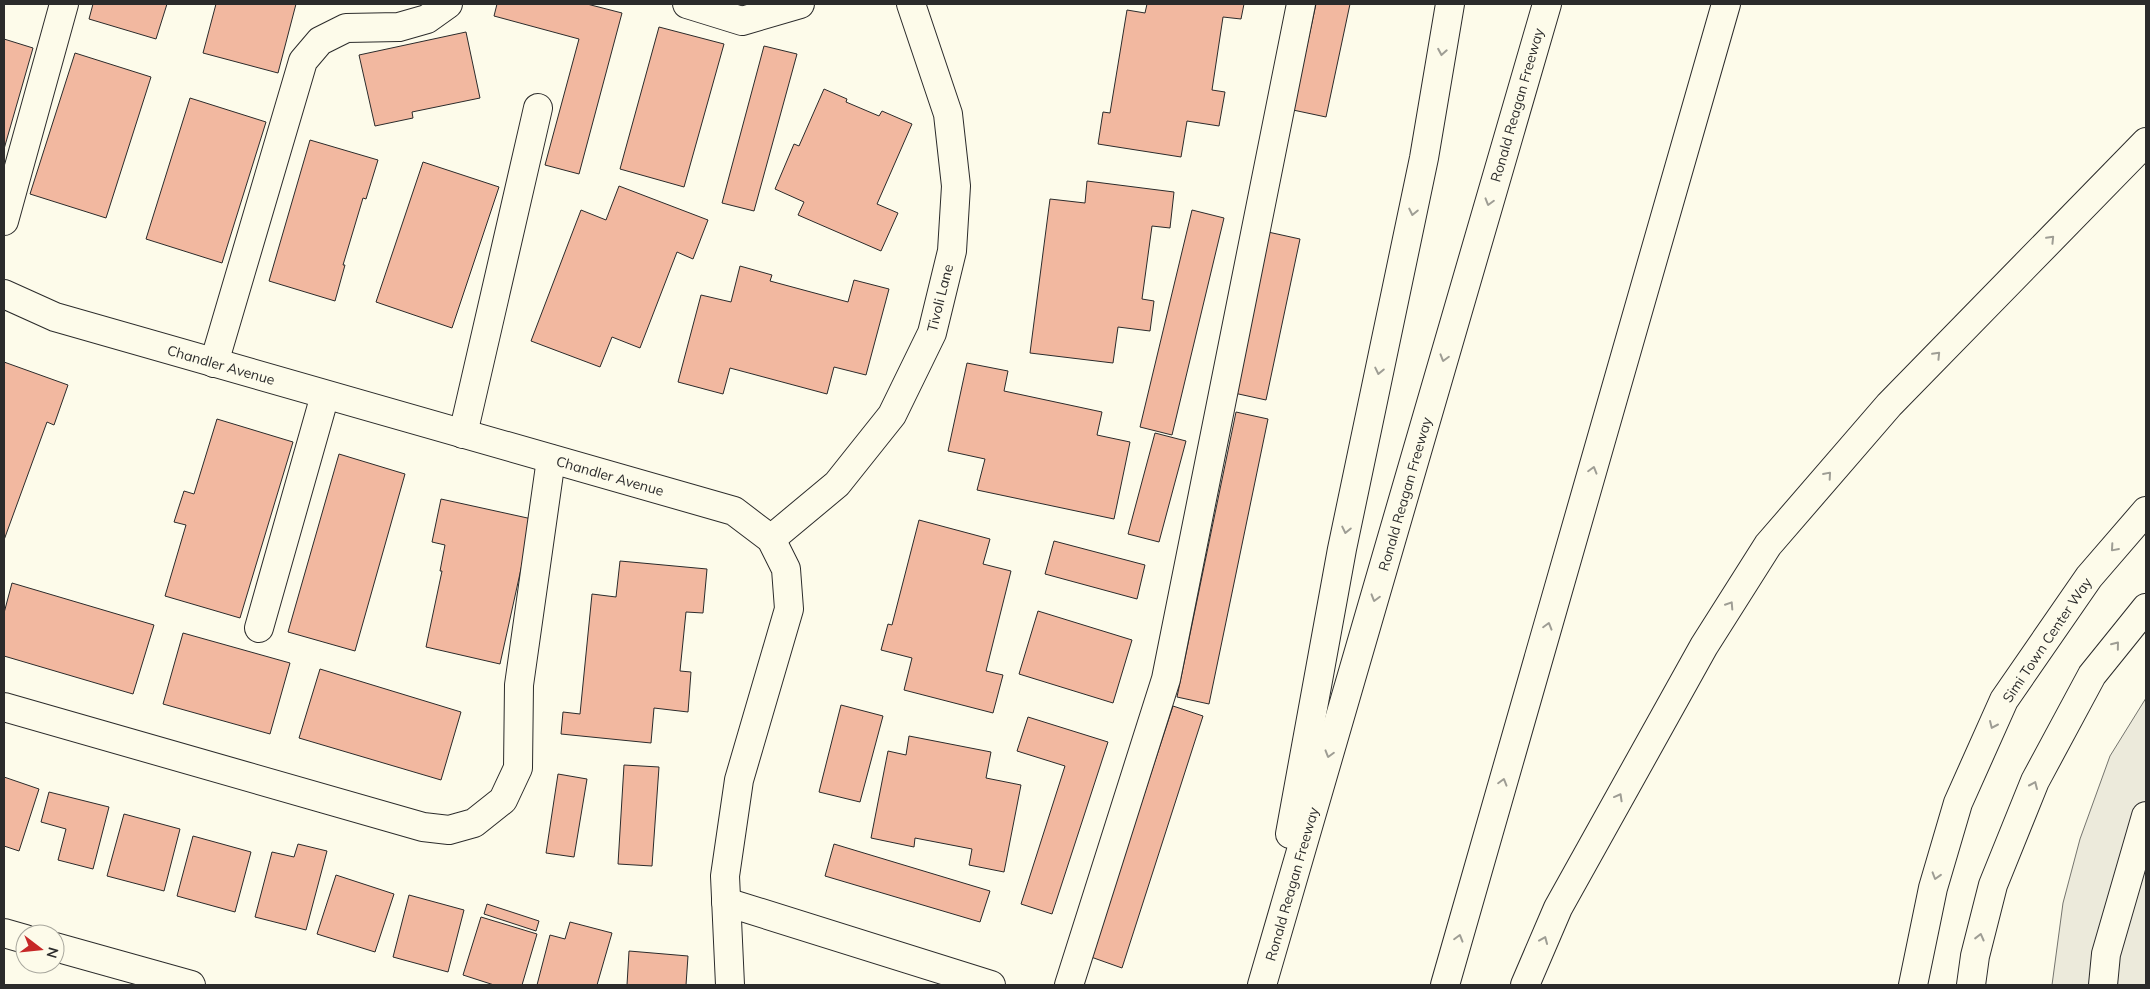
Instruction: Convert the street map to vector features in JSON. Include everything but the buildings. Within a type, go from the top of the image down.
[{"type":"main road","points":[[4,221],[64,4]]},
{"type":"main road","points":[[214,363],[303,61],[320,41],[346,28],[399,27],[427,19],[448,4]]},
{"type":"main road","points":[[687,4],[742,21],[800,4]]},
{"type":"main road","name":"Tivoli Lane","points":[[771,539],[837,484],[892,415],[932,333],[952,250],[956,186],[948,114],[911,4]]},
{"type":"main road","points":[[1068,985],[1166,679],[1301,4]]},
{"type":"main road","points":[[1262,985],[1342,549],[1424,158],[1450,4]]},
{"type":"main road","name":"Ronald Reagan Freeway","points":[[1262,985],[1547,4]]},
{"type":"main road","points":[[1445,985],[1726,4]]},
{"type":"main road","points":[[464,434],[538,108]]},
{"type":"main road","points":[[1525,985],[1558,908],[1704,646],[1768,545],[1889,405],[2146,142]]},
{"type":"main road","name":"Chandler Avenue","points":[[4,294],[55,317],[734,512],[771,539],[786,569],[789,608],[739,780],[724,876],[730,985]]},
{"type":"main road","points":[[258,628],[325,395]]},
{"type":"main road","points":[[4,707],[422,827],[448,830],[474,823],[503,800],[518,768],[519,685],[551,460]]},
{"type":"main road","name":"Simi Town Center Way","points":[[1913,985],[1933,888],[1958,803],[2004,700],[2089,578],[2146,511]]},
{"type":"main road","points":[[1971,985],[1975,956],[1993,885],[2035,780],[2092,675],[2146,608]]},
{"type":"main road","points":[[2103,985],[2106,954],[2146,816]]},
{"type":"main road","points":[[726,902],[991,985]]},
{"type":"main road","points":[[65,950],[191,985]]},
{"type":"shaded area","points":[[2146,698],[2146,985],[2052,985],[2063,903],[2080,839],[2110,756]]}]
